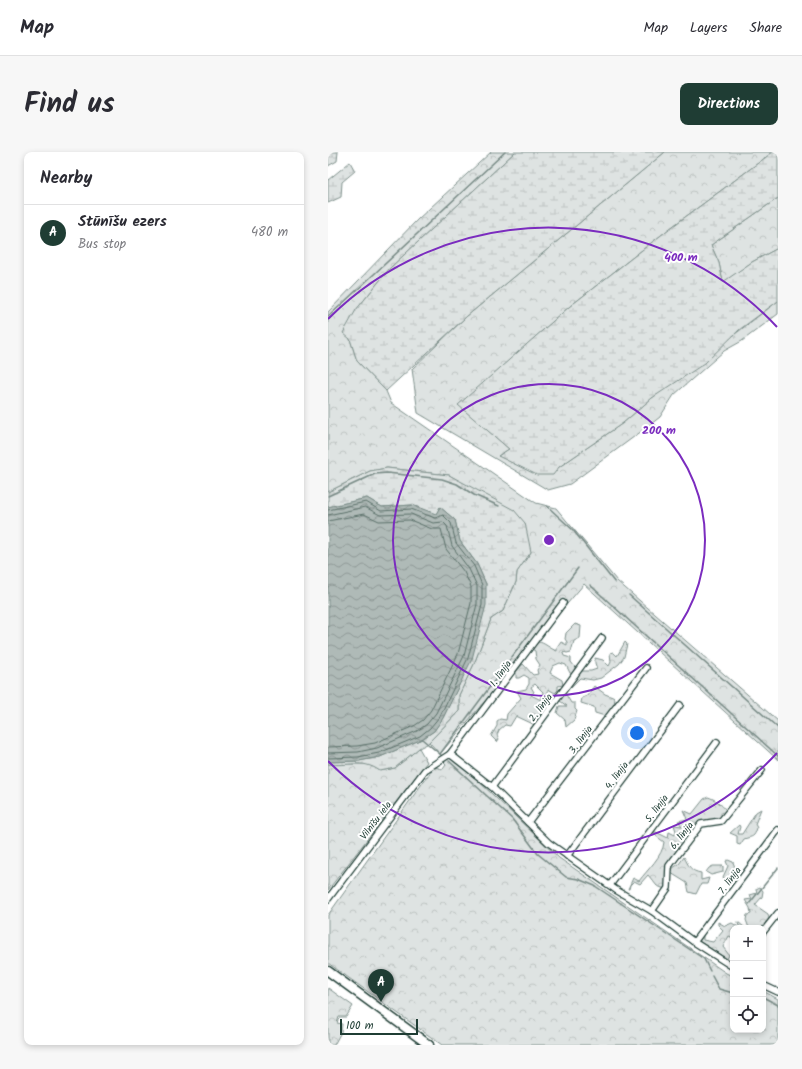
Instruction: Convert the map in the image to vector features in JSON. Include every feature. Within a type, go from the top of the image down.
[{"type":"main road","points":[[328,971],[430,1045]]},
{"type":"street","name":"1. līnija","points":[[444,758],[450,754],[563,603]]},
{"type":"street","name":"2. līnija","points":[[492,786],[602,638]]},
{"type":"street","name":"3. līnija","points":[[528,822],[646,668]]},
{"type":"street","name":"4. līnija","points":[[567,856],[680,706]]},
{"type":"street","name":"5. līnija","points":[[610,885],[717,742]]},
{"type":"street","points":[[450,754],[492,786],[549,843],[610,885],[652,911],[694,942],[730,965]]},
{"type":"street","name":"Vilnīšu iela","points":[[328,899],[425,770],[444,758]]},
{"type":"street","name":"6. līnija","points":[[652,911],[668,888],[669,866],[702,824],[721,821],[762,770]]},
{"type":"street","name":"7. līnija","points":[[694,942],[778,830]]},
{"type":"street","points":[[766,928],[778,913]]},
{"type":"street","points":[[766,986],[778,992]]},
{"type":"green space","points":[[328,152],[338,152],[337,161],[328,166]]},
{"type":"green space","points":[[491,152],[515,152],[390,268],[356,310],[350,339],[357,361],[386,391],[391,403],[536,503],[556,508],[617,581],[778,721],[778,760],[584,584],[440,754],[429,742],[459,711],[459,695],[474,664],[491,619],[503,611],[516,582],[517,572],[531,552],[471,488],[449,475],[387,468],[370,471],[328,492],[328,312],[418,219]]},
{"type":"green space","points":[[515,152],[665,152],[467,316],[386,391],[357,361],[350,339],[343,333],[356,310],[390,268]]},
{"type":"green space","points":[[665,152],[773,152],[669,229],[569,307],[459,405],[509,449],[498,456],[559,467],[623,423],[652,398],[778,301],[778,314],[742,341],[724,351],[674,395],[660,417],[570,484],[548,490],[418,413],[412,369],[467,316]]},
{"type":"green space","points":[[773,152],[778,152],[778,198],[711,245],[719,263],[723,282],[752,262],[778,248],[778,301],[739,330],[705,363],[652,398],[623,423],[559,467],[553,475],[537,475],[498,456],[509,449],[458,405],[569,307],[669,229]]},
{"type":"green space","points":[[350,162],[355,171],[342,182],[341,197],[328,203],[328,180]]},
{"type":"green space","points":[[778,198],[778,248],[752,262],[723,283],[719,263],[711,245]]},
{"type":"green space","points":[[387,468],[449,475],[514,510],[525,523],[531,552],[517,572],[516,582],[503,611],[491,619],[474,664],[459,695],[459,711],[427,744],[419,748],[395,768],[380,771],[367,765],[335,765],[328,764],[328,762],[359,761],[380,757],[422,739],[434,731],[443,718],[459,685],[486,584],[477,564],[460,541],[455,520],[440,507],[436,515],[412,505],[382,507],[367,498],[328,507],[328,492],[370,471]]},
{"type":"green space","points":[[575,624],[581,626],[580,638],[574,641],[571,652],[563,652],[564,656],[571,658],[571,662],[575,667],[573,674],[570,673],[566,665],[560,663],[553,666],[550,673],[562,680],[563,685],[558,686],[558,690],[555,693],[548,689],[548,703],[543,707],[538,720],[533,724],[516,716],[510,726],[505,725],[499,730],[497,735],[499,739],[497,742],[491,736],[497,726],[497,721],[500,719],[506,720],[507,714],[521,698],[517,691],[526,689],[529,684],[529,678],[524,675],[516,678],[516,672],[523,664],[533,675],[538,674],[537,670],[540,665],[536,659],[535,651],[532,649],[538,642],[543,643],[557,651],[557,648],[561,642],[567,645],[565,639],[566,633]],"holes":[[[535,684],[543,692],[541,700],[531,695],[534,692],[531,687]]]},
{"type":"green space","points":[[625,642],[627,644],[624,657],[619,664],[601,678],[593,680],[580,678],[571,687],[570,684],[579,671],[591,671],[597,669],[595,658],[603,660],[609,666],[611,662],[610,653],[613,652],[617,656]]},
{"type":"green space","points":[[594,686],[605,694],[615,698],[614,705],[605,716],[595,713],[594,707],[581,703],[582,698],[587,696]]},
{"type":"green space","points":[[565,693],[571,703],[575,703],[575,709],[577,711],[574,720],[566,727],[565,720],[557,713],[559,706],[567,706],[560,701],[560,698]]},
{"type":"green space","points":[[419,748],[427,762],[328,890],[328,764],[370,764],[380,771],[395,768]]},
{"type":"green space","points":[[450,754],[559,858],[730,975],[730,1033],[766,1033],[766,993],[778,999],[778,1045],[442,1045],[328,963],[328,915],[434,767],[443,769],[446,765],[443,762]]},
{"type":"green space","points":[[708,797],[718,802],[726,810],[719,818],[701,823],[667,868],[665,889],[657,886],[648,875],[640,884],[634,881],[628,889],[633,878],[639,881],[661,852],[664,842],[652,833],[656,832],[668,838],[669,832],[675,835],[676,831],[674,825],[682,826],[678,821],[687,819],[683,810],[692,814],[704,799]]},
{"type":"green space","points":[[761,809],[755,824],[757,828],[755,834],[744,839],[740,845],[737,844],[737,836],[730,833],[739,825],[740,827],[738,834],[742,834],[756,812]]},
{"type":"green space","points":[[684,857],[692,869],[701,873],[701,880],[709,878],[707,884],[701,884],[696,894],[689,892],[687,883],[671,873],[673,868],[679,864]]},
{"type":"green space","points":[[728,860],[733,862],[737,873],[735,879],[726,882],[723,877],[728,866],[726,861]]},
{"type":"green space","points":[[713,866],[723,866],[723,872],[711,875],[706,872]]},
{"type":"green space","points":[[760,887],[763,891],[762,897],[755,905],[768,914],[769,918],[764,925],[748,925],[746,920],[747,915],[751,914],[750,908],[745,900],[752,899],[750,895],[757,893],[756,889]]},
{"type":"green space","points":[[718,922],[725,926],[732,923],[735,925],[730,925],[730,936],[723,947],[729,955],[727,959],[699,941],[700,934],[703,934],[703,940],[713,942],[723,930],[718,925]]},
{"type":"green space","points":[[328,988],[353,1006],[346,1017],[339,1017],[337,1023],[342,1024],[341,1032],[334,1045],[328,1045]]},
{"type":"water","points":[[367,498],[382,507],[412,505],[436,514],[440,507],[455,520],[460,541],[477,564],[486,584],[486,605],[472,659],[443,718],[434,731],[422,739],[380,757],[359,761],[328,762],[328,507]]},
{"type":"waterway","points":[[328,317],[505,152]]},
{"type":"waterway","points":[[328,496],[375,474],[387,473],[442,479],[457,484],[474,495],[499,506]]},
{"type":"waterway","points":[[547,506],[573,530],[615,583]]},
{"type":"waterway","points":[[440,754],[578,568]]},
{"type":"waterway","points":[[590,585],[778,756]]},
{"type":"waterway","points":[[629,595],[778,728]]},
{"type":"waterway","points":[[422,739],[441,755]]},
{"type":"waterway","points":[[449,761],[512,819],[538,854],[566,877],[578,879],[595,886],[704,959],[710,971]]},
{"type":"waterway","points":[[749,904],[778,868]]},
{"type":"waterway","points":[[712,976],[719,989],[730,992]]},
{"type":"waterway","points":[[766,999],[778,1005]]},
{"type":"place","name":"Stūnīšu ezers","points":[[381,1002]]}]
